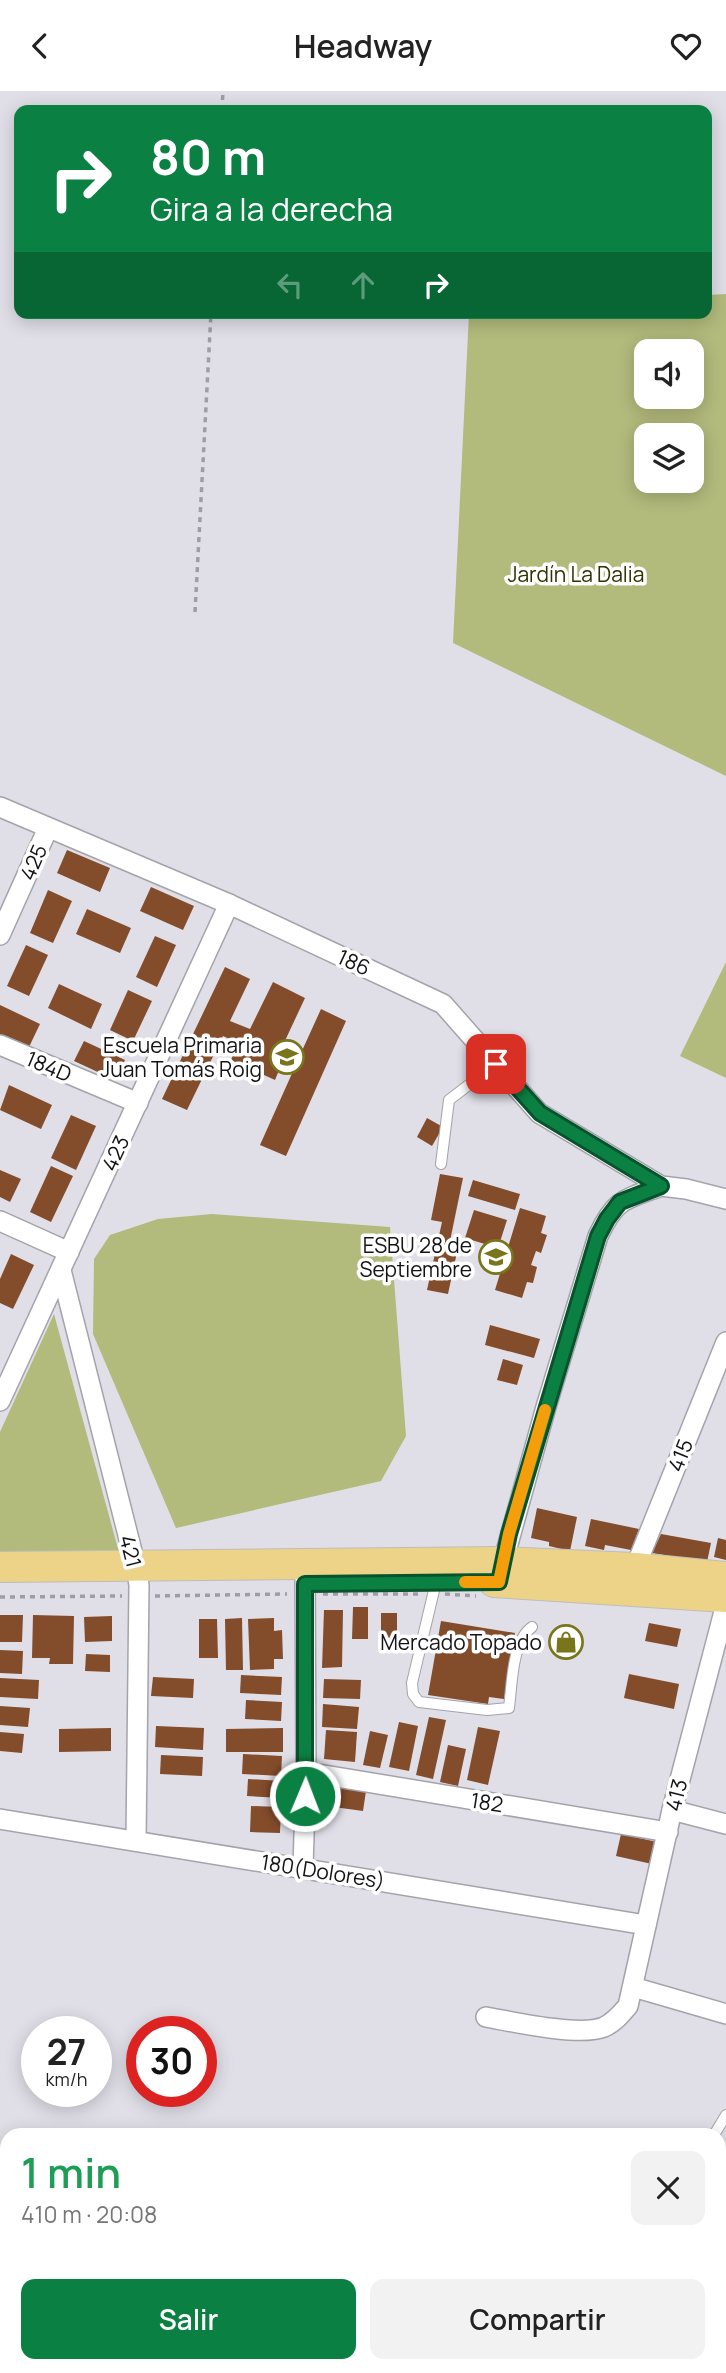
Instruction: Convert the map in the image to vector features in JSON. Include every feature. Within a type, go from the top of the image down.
[{"type":"main road","points":[[0,1567],[140,1586]]},
{"type":"main road","points":[[305,1581],[434,1588],[635,1568],[726,1577]]},
{"type":"main road","points":[[0,1585],[140,1586],[305,1581],[496,1580],[726,1597]]},
{"type":"street","name":"186","points":[[0,807],[229,904],[443,1004],[540,1113],[661,1186]]},
{"type":"street","name":"425","points":[[2,926],[48,828]]},
{"type":"street","name":"423","points":[[0,1401],[229,904]]},
{"type":"street","name":"184D","points":[[0,1045],[138,1103]]},
{"type":"street","points":[[496,1580],[598,1236],[607,1219],[620,1202],[661,1186],[726,1199]]},
{"type":"street","points":[[0,1221],[65,1261]]},
{"type":"street","name":"421","points":[[65,1261],[140,1586],[136,1840]]},
{"type":"street","name":"415","points":[[635,1568],[726,1342]]},
{"type":"street","points":[[303,1867],[306,1772],[305,1581]]},
{"type":"street","name":"413","points":[[486,2017],[581,2031],[601,2028],[615,2021],[628,2006],[672,1810],[726,1604]]},
{"type":"street","name":"182","points":[[306,1772],[668,1832]]},
{"type":"street","points":[[672,1810],[726,1824]]},
{"type":"street","name":"180(Dolores)","points":[[0,1819],[646,1925]]},
{"type":"street","points":[[633,1987],[726,2014]]},
{"type":"lane","points":[[441,1164],[449,1100],[496,1064]]},
{"type":"lane","points":[[434,1588],[412,1683],[413,1694],[419,1702],[487,1710],[509,1708],[519,1642],[524,1632],[532,1627]]},
{"type":"path","points":[[195,613],[211,319]]},
{"type":"path","points":[[0,1597],[140,1586],[305,1581],[434,1588],[496,1580]]},
{"type":"green space","name":"Jardín La Dalia","points":[[726,294],[726,776],[453,643],[469,319],[712,319],[712,295]]},
{"type":"green space","points":[[726,962],[726,1078],[680,1056]]},
{"type":"green space","points":[[212,1214],[390,1227],[406,1436],[381,1481],[176,1528],[93,1334],[94,1259],[110,1235],[158,1219]]},
{"type":"green space","points":[[54,1314],[120,1556],[0,1556],[0,1432]]},
{"type":"building","points":[[67,850],[110,868],[100,892],[57,873]]},
{"type":"building","points":[[151,887],[194,906],[183,930],[140,911]]},
{"type":"building","points":[[48,890],[72,901],[53,943],[30,933]]},
{"type":"building","points":[[87,909],[131,928],[120,953],[76,934]]},
{"type":"building","points":[[155,936],[176,945],[157,987],[136,977]]},
{"type":"building","points":[[26,945],[48,955],[29,996],[7,986]]},
{"type":"building","points":[[225,967],[250,979],[230,1021],[250,1029],[273,982],[305,998],[283,1045],[301,1053],[321,1009],[346,1021],[286,1156],[260,1145],[294,1069],[282,1063],[275,1080],[231,1060],[238,1043],[223,1036],[187,1110],[162,1099]]},
{"type":"building","points":[[59,984],[102,1004],[91,1029],[48,1008]]},
{"type":"building","points":[[128,990],[152,1001],[133,1041],[110,1030]]},
{"type":"building","points":[[0,1005],[40,1024],[29,1047],[0,1034]]},
{"type":"building","points":[[84,1041],[125,1060],[115,1080],[74,1061]]},
{"type":"building","points":[[9,1085],[52,1105],[41,1129],[0,1110]]},
{"type":"building","points":[[71,1115],[96,1126],[76,1170],[51,1158]]},
{"type":"building","points":[[427,1118],[443,1127],[432,1146],[417,1137]]},
{"type":"building","points":[[51,1166],[73,1176],[51,1222],[30,1212]]},
{"type":"building","points":[[0,1170],[21,1179],[10,1202],[0,1197]]},
{"type":"building","points":[[440,1174],[463,1178],[450,1241],[459,1243],[448,1294],[427,1290],[442,1222],[431,1220]]},
{"type":"building","points":[[473,1180],[520,1194],[515,1210],[468,1196]]},
{"type":"building","points":[[520,1208],[546,1216],[541,1233],[547,1235],[541,1253],[536,1251],[531,1265],[537,1267],[533,1283],[527,1282],[522,1298],[495,1290]]},
{"type":"building","points":[[474,1210],[507,1220],[498,1248],[465,1238]]},
{"type":"building","points":[[11,1254],[34,1265],[13,1309],[0,1303],[0,1279]]},
{"type":"building","points":[[490,1325],[540,1339],[534,1358],[485,1345]]},
{"type":"building","points":[[503,1359],[523,1365],[517,1385],[497,1380]]},
{"type":"building","points":[[537,1508],[577,1517],[570,1551],[531,1538]]},
{"type":"building","points":[[591,1519],[639,1529],[631,1550],[605,1545],[604,1550],[585,1546]]},
{"type":"building","points":[[661,1534],[711,1543],[707,1562],[652,1553]]},
{"type":"building","points":[[718,1538],[726,1540],[726,1560],[714,1557]]},
{"type":"building","points":[[353,1607],[368,1607],[368,1639],[352,1639]]},
{"type":"building","points":[[324,1610],[343,1610],[342,1667],[322,1668]]},
{"type":"building","points":[[381,1613],[397,1613],[397,1641],[381,1641]]},
{"type":"building","points":[[0,1615],[23,1615],[22,1642],[0,1642]]},
{"type":"building","points":[[33,1615],[74,1616],[73,1664],[49,1664],[50,1658],[32,1658]]},
{"type":"building","points":[[112,1616],[112,1641],[85,1642],[84,1617]]},
{"type":"building","points":[[242,1618],[243,1670],[226,1670],[225,1619]]},
{"type":"building","points":[[274,1618],[274,1631],[282,1630],[283,1659],[274,1659],[274,1669],[250,1670],[248,1619]]},
{"type":"building","points":[[199,1619],[217,1619],[218,1658],[199,1658]]},
{"type":"building","points":[[441,1621],[515,1633],[504,1699],[489,1697],[488,1704],[428,1695]]},
{"type":"building","points":[[649,1623],[681,1629],[677,1647],[645,1641]]},
{"type":"building","points":[[0,1650],[23,1651],[22,1674],[0,1673]]},
{"type":"building","points":[[86,1654],[110,1655],[110,1672],[85,1671]]},
{"type":"building","points":[[629,1674],[679,1684],[674,1709],[624,1698]]},
{"type":"building","points":[[241,1675],[282,1677],[281,1695],[240,1693]]},
{"type":"building","points":[[153,1677],[194,1679],[193,1698],[151,1696]]},
{"type":"building","points":[[0,1678],[39,1680],[38,1699],[0,1697]]},
{"type":"building","points":[[324,1679],[361,1680],[360,1699],[323,1698]]},
{"type":"building","points":[[246,1700],[282,1702],[281,1721],[245,1719]]},
{"type":"building","points":[[323,1704],[359,1707],[357,1729],[322,1727]]},
{"type":"building","points":[[0,1706],[30,1708],[28,1727],[0,1725]]},
{"type":"building","points":[[429,1717],[446,1720],[433,1779],[416,1775]]},
{"type":"building","points":[[399,1722],[418,1726],[409,1771],[389,1767]]},
{"type":"building","points":[[156,1726],[204,1728],[203,1750],[155,1747]]},
{"type":"building","points":[[478,1727],[500,1731],[488,1785],[467,1780]]},
{"type":"building","points":[[111,1728],[111,1751],[59,1752],[59,1729]]},
{"type":"building","points":[[283,1728],[283,1752],[226,1752],[226,1729]]},
{"type":"building","points":[[326,1730],[357,1732],[355,1762],[324,1759]]},
{"type":"building","points":[[370,1731],[388,1735],[380,1768],[363,1765]]},
{"type":"building","points":[[0,1732],[24,1734],[22,1753],[0,1751]]},
{"type":"building","points":[[448,1745],[466,1749],[458,1786],[440,1782]]},
{"type":"building","points":[[243,1754],[282,1756],[281,1776],[242,1774]]},
{"type":"building","points":[[161,1755],[203,1757],[202,1776],[160,1774]]},
{"type":"building","points":[[248,1779],[282,1781],[281,1798],[247,1796]]},
{"type":"building","points":[[322,1785],[366,1791],[363,1811],[319,1805]]},
{"type":"building","points":[[251,1806],[281,1807],[280,1833],[250,1832]]},
{"type":"building","points":[[621,1834],[657,1842],[652,1864],[616,1856]]},
{"type":"slow traffic","points":[[465,1582],[499,1582],[509,1534],[545,1410]]},
{"type":"place","name":"Escuela Primaria Juan Tomás Roig","points":[[287,1057]]},
{"type":"place","name":"ESBU 28 de Septiembre","points":[[496,1257]]},
{"type":"place","name":"Mercado Topado","points":[[566,1642]]},
{"type":"route","points":[[305,1796],[305,1584],[499,1582],[509,1534],[598,1236],[620,1202],[661,1186],[540,1113],[496,1064]]}]
